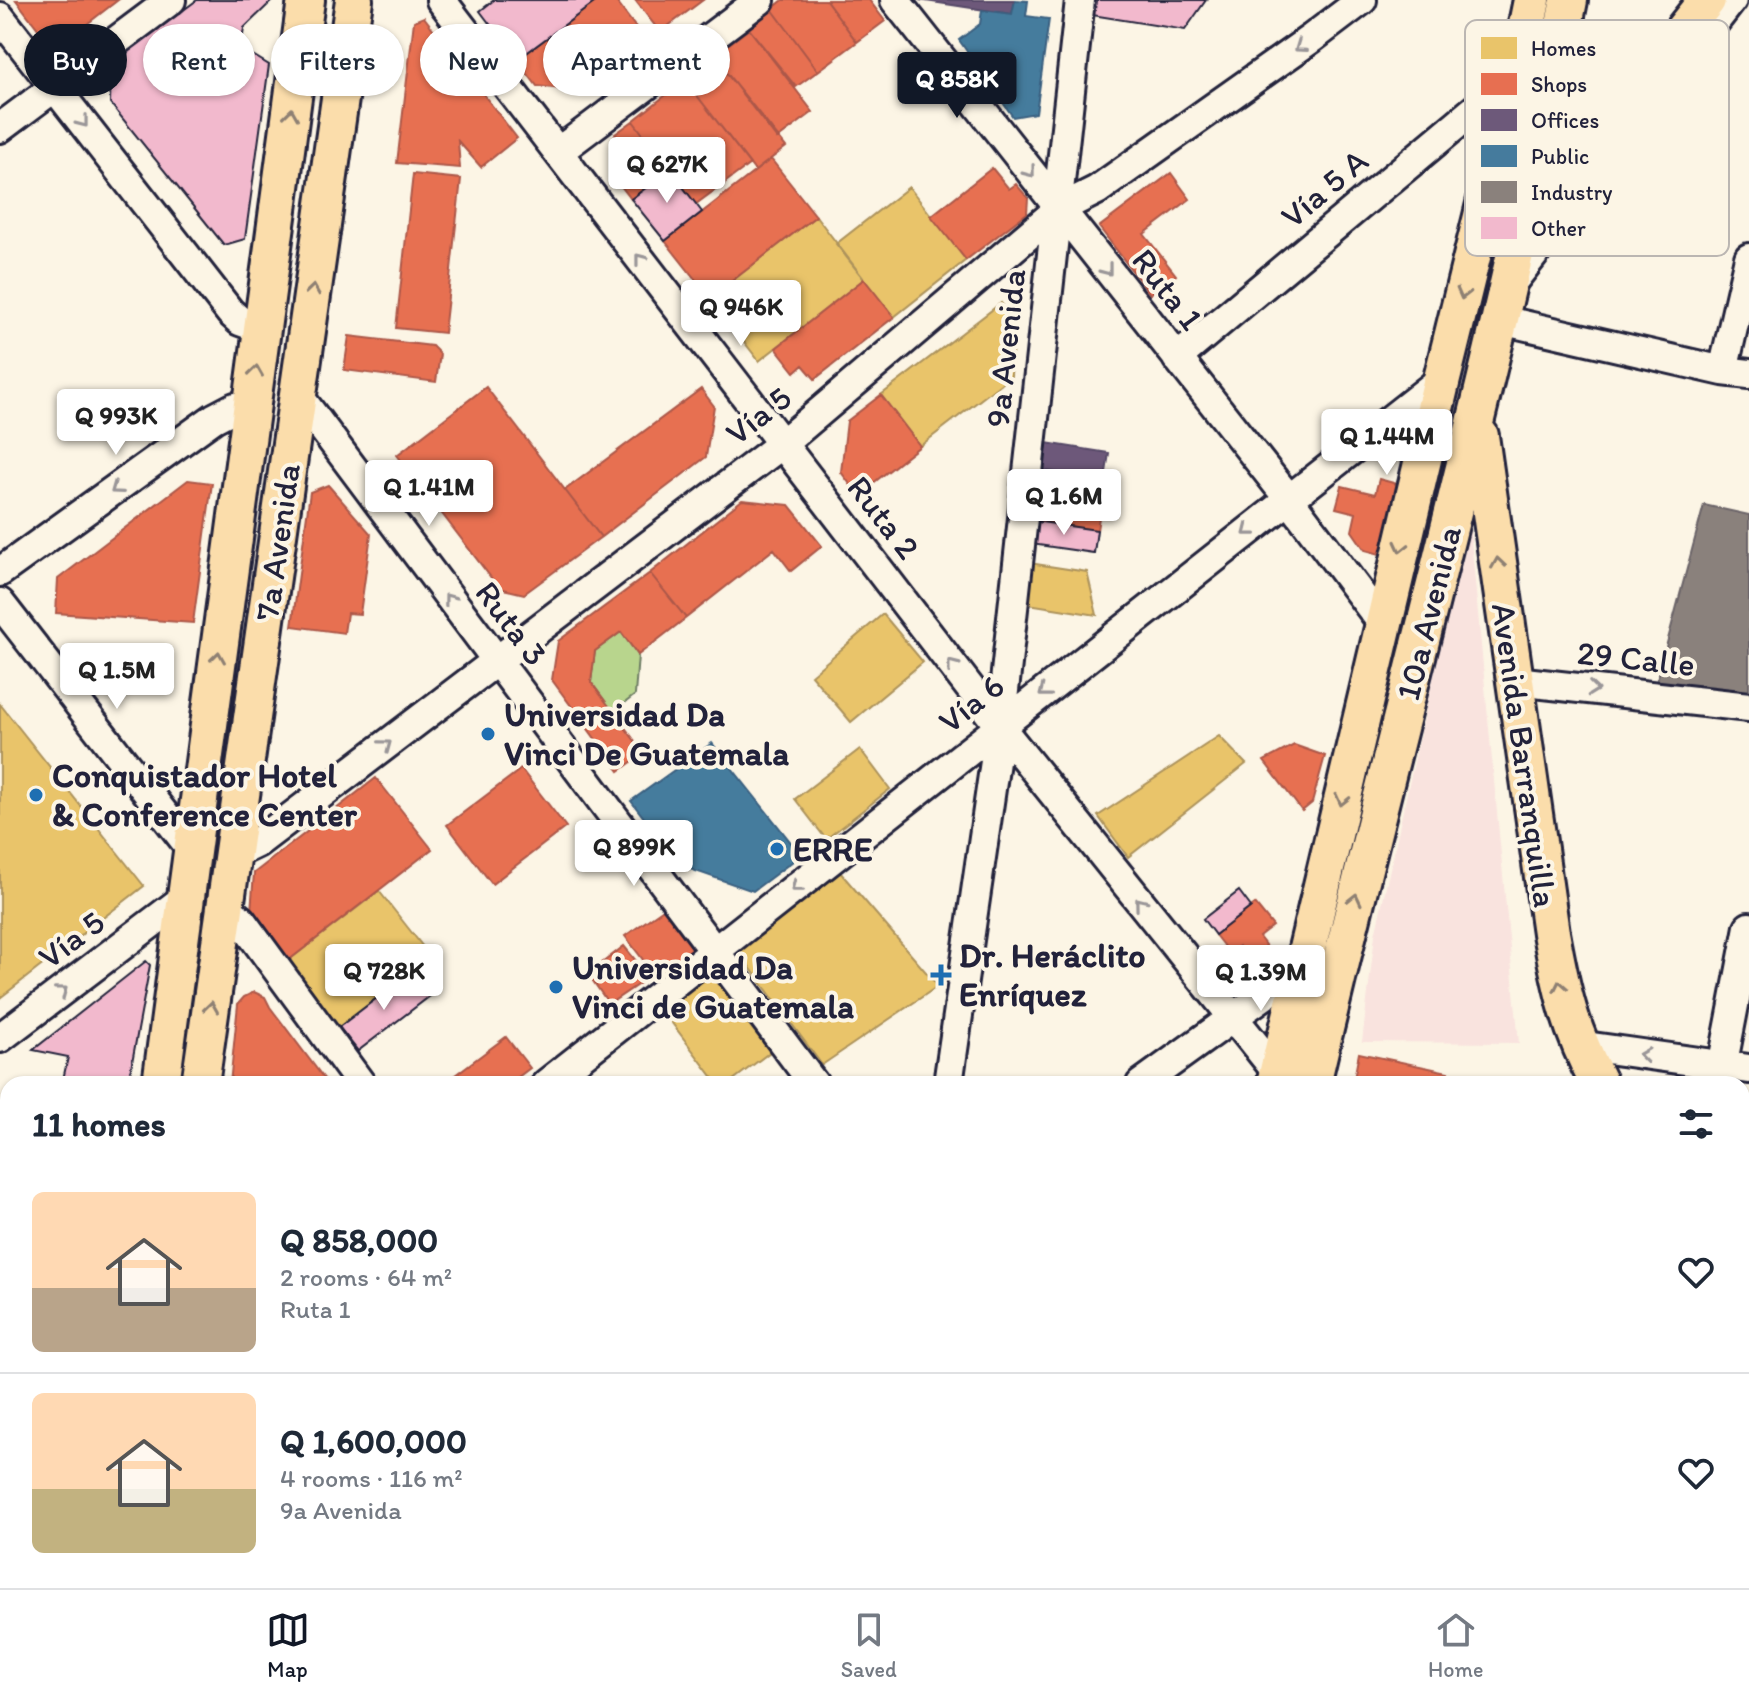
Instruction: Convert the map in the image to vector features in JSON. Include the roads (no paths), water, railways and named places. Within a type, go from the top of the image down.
[{"type":"main road","name":"7a Avenida","points":[[162,1076],[306,0]]},
{"type":"main road","name":"7a Avenida","points":[[201,1076],[354,0]]},
{"type":"main road","name":"10a Avenida","points":[[1528,20],[1532,0]]},
{"type":"main road","name":"10a Avenida","points":[[1565,20],[1569,0]]},
{"type":"main road","points":[[1691,20],[1707,0]]},
{"type":"main road","name":"10a Avenida","points":[[1276,1076],[1472,256]]},
{"type":"main road","name":"10a Avenida","points":[[1314,1076],[1478,419],[1515,256]]},
{"type":"main road","name":"Avenida Barranquilla","points":[[1478,419],[1562,998],[1578,1045],[1595,1076]]},
{"type":"main road","points":[[1307,951],[1343,951]]},
{"type":"street","points":[[127,33],[171,0]]},
{"type":"street","name":"Ruta 2","points":[[441,0],[1000,727],[1233,1019],[1275,1076]]},
{"type":"street","points":[[558,152],[760,0]]},
{"type":"street","name":"Ruta 1","points":[[895,0],[1289,499],[1383,624]]},
{"type":"street","name":"9a Avenida","points":[[949,1076],[1000,727],[1080,0]]},
{"type":"street","name":"Vía 5","points":[[232,855],[257,843],[782,444],[1059,209],[1097,190],[1362,0]]},
{"type":"street","points":[[1717,20],[1732,0]]},
{"type":"street","points":[[0,17],[24,47]]},
{"type":"street","points":[[0,128],[44,96]]},
{"type":"street","points":[[63,96],[230,312],[240,321],[262,329]]},
{"type":"street","name":"Vía 5 A","points":[[1177,358],[1465,117]]},
{"type":"street","points":[[1540,256],[1504,304],[1736,373],[1749,258]]},
{"type":"street","name":"Vía 6","points":[[556,1076],[1442,379]]},
{"type":"street","name":"Ruta 3","points":[[298,395],[808,1076]]},
{"type":"street","points":[[0,572],[214,418],[235,407],[251,409]]},
{"type":"street","points":[[0,603],[192,850]]},
{"type":"street","name":"29 Calle","points":[[1515,681],[1749,707]]},
{"type":"street","name":"Vía 5","points":[[0,1038],[186,897]]},
{"type":"street","points":[[225,906],[241,920],[355,1076]]},
{"type":"street","points":[[1578,1045],[1730,1073],[1749,927]]},
{"type":"street","points":[[1152,1076],[1233,1019],[1307,951]]},
{"type":"place","name":"Universidad Da Vinci De Guatemala","points":[[488,734]]},
{"type":"place","name":"Conquistador Hotel & Conference Center","points":[[36,795]]},
{"type":"place","name":"ERRE","points":[[777,849]]},
{"type":"place","name":"Dr. Heráclito Enríquez","points":[[941,975]]},
{"type":"place","name":"Universidad Da Vinci de Guatemala","points":[[556,987]]}]
